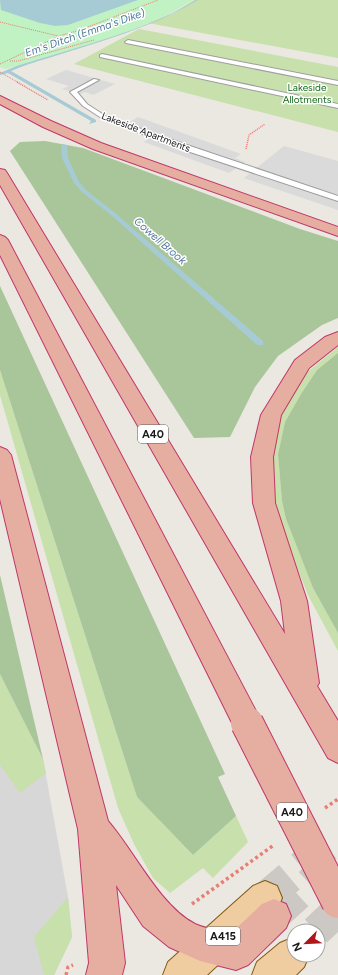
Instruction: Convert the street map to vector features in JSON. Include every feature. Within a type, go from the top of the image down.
[{"type":"highway","points":[[0,98],[47,124],[98,146],[338,232]]},
{"type":"highway","name":"A40","points":[[0,172],[338,748]]},
{"type":"highway","name":"A40","points":[[0,240],[338,902]]},
{"type":"highway","points":[[307,694],[294,601],[264,503],[262,458],[271,415],[302,364],[338,338]]},
{"type":"highway","points":[[0,455],[94,830],[107,962],[104,975]]},
{"type":"highway","points":[[94,830],[111,850],[155,914],[181,935],[200,944],[212,946]]},
{"type":"main road","name":"A415","points":[[181,975],[212,946],[270,907]]},
{"type":"lane","points":[[128,42],[338,84]]},
{"type":"lane","points":[[102,56],[338,106]]},
{"type":"lane","name":"Lakeside Apartments","points":[[96,80],[73,92],[85,106],[105,118],[250,170],[338,199]]},
{"type":"path","points":[[0,64],[10,61],[59,36],[80,30],[158,0]]},
{"type":"path","points":[[0,22],[59,36]]},
{"type":"path","points":[[10,61],[18,61],[98,39]]},
{"type":"path","points":[[0,72],[12,78]]},
{"type":"path","points":[[246,154],[249,135],[264,124]]},
{"type":"path","points":[[319,813],[338,799]]},
{"type":"path","points":[[165,923],[280,840]]},
{"type":"shaded area","points":[[66,70],[115,84],[93,95],[85,92],[80,94],[62,89],[69,86],[46,79]]},
{"type":"shaded area","points":[[138,117],[241,154],[235,158],[245,162],[229,173],[144,142],[151,137],[120,128]]},
{"type":"shaded area","points":[[284,146],[338,161],[338,210],[244,178]]},
{"type":"shaded area","points":[[0,674],[43,759],[68,897],[72,937],[54,975],[0,975]]},
{"type":"green space","points":[[0,0],[193,0],[150,23],[127,32],[6,69],[0,67]]},
{"type":"green space","points":[[194,0],[338,0],[338,58],[148,23],[174,13]]},
{"type":"green space","name":"Lakeside Allotments","points":[[139,29],[338,67],[338,132],[74,64]]},
{"type":"green space","points":[[45,141],[83,148],[300,229],[338,241],[338,318],[322,325],[278,356],[255,387],[230,437],[194,438],[10,151],[20,142]]},
{"type":"green space","points":[[0,286],[225,774],[218,777],[236,816],[193,855],[137,797],[0,370]]},
{"type":"green space","points":[[338,347],[338,353],[317,370],[285,422],[278,454],[282,501],[286,519],[313,588],[338,633],[338,651],[308,595],[290,550],[276,504],[272,468],[276,420],[305,374]]},
{"type":"green space","points":[[338,353],[338,633],[313,588],[286,519],[282,501],[278,454],[285,422],[301,394],[317,370]]},
{"type":"green space","points":[[0,370],[137,797],[193,855],[236,816],[248,842],[213,878],[203,868],[170,893],[153,878],[134,844],[118,808],[0,395]]},
{"type":"green space","points":[[0,575],[43,759],[0,674]]},
{"type":"green space","points":[[0,674],[43,759],[46,773],[20,793],[0,765]]},
{"type":"green space","points":[[68,897],[72,937],[54,975],[44,975],[34,937]]},
{"type":"water","points":[[0,0],[138,0],[68,25],[55,26],[40,23],[1,10]]},
{"type":"water","points":[[198,0],[175,13],[126,33],[0,74],[21,65],[148,24]]},
{"type":"waterway","name":"Em's Ditch (Emma's Dike)","points":[[0,74],[21,66]]},
{"type":"waterway","name":"Cowell Brook","points":[[8,71],[94,121],[91,123]]},
{"type":"waterway","name":"Cowell Brook","points":[[64,146],[65,158],[77,183],[84,191],[113,214],[260,343]]},
{"type":"tunnel","points":[[265,898],[338,836]]},
{"type":"tunnel","points":[[274,916],[338,858]]},
{"type":"tunnel","points":[[324,923],[338,910]]}]
